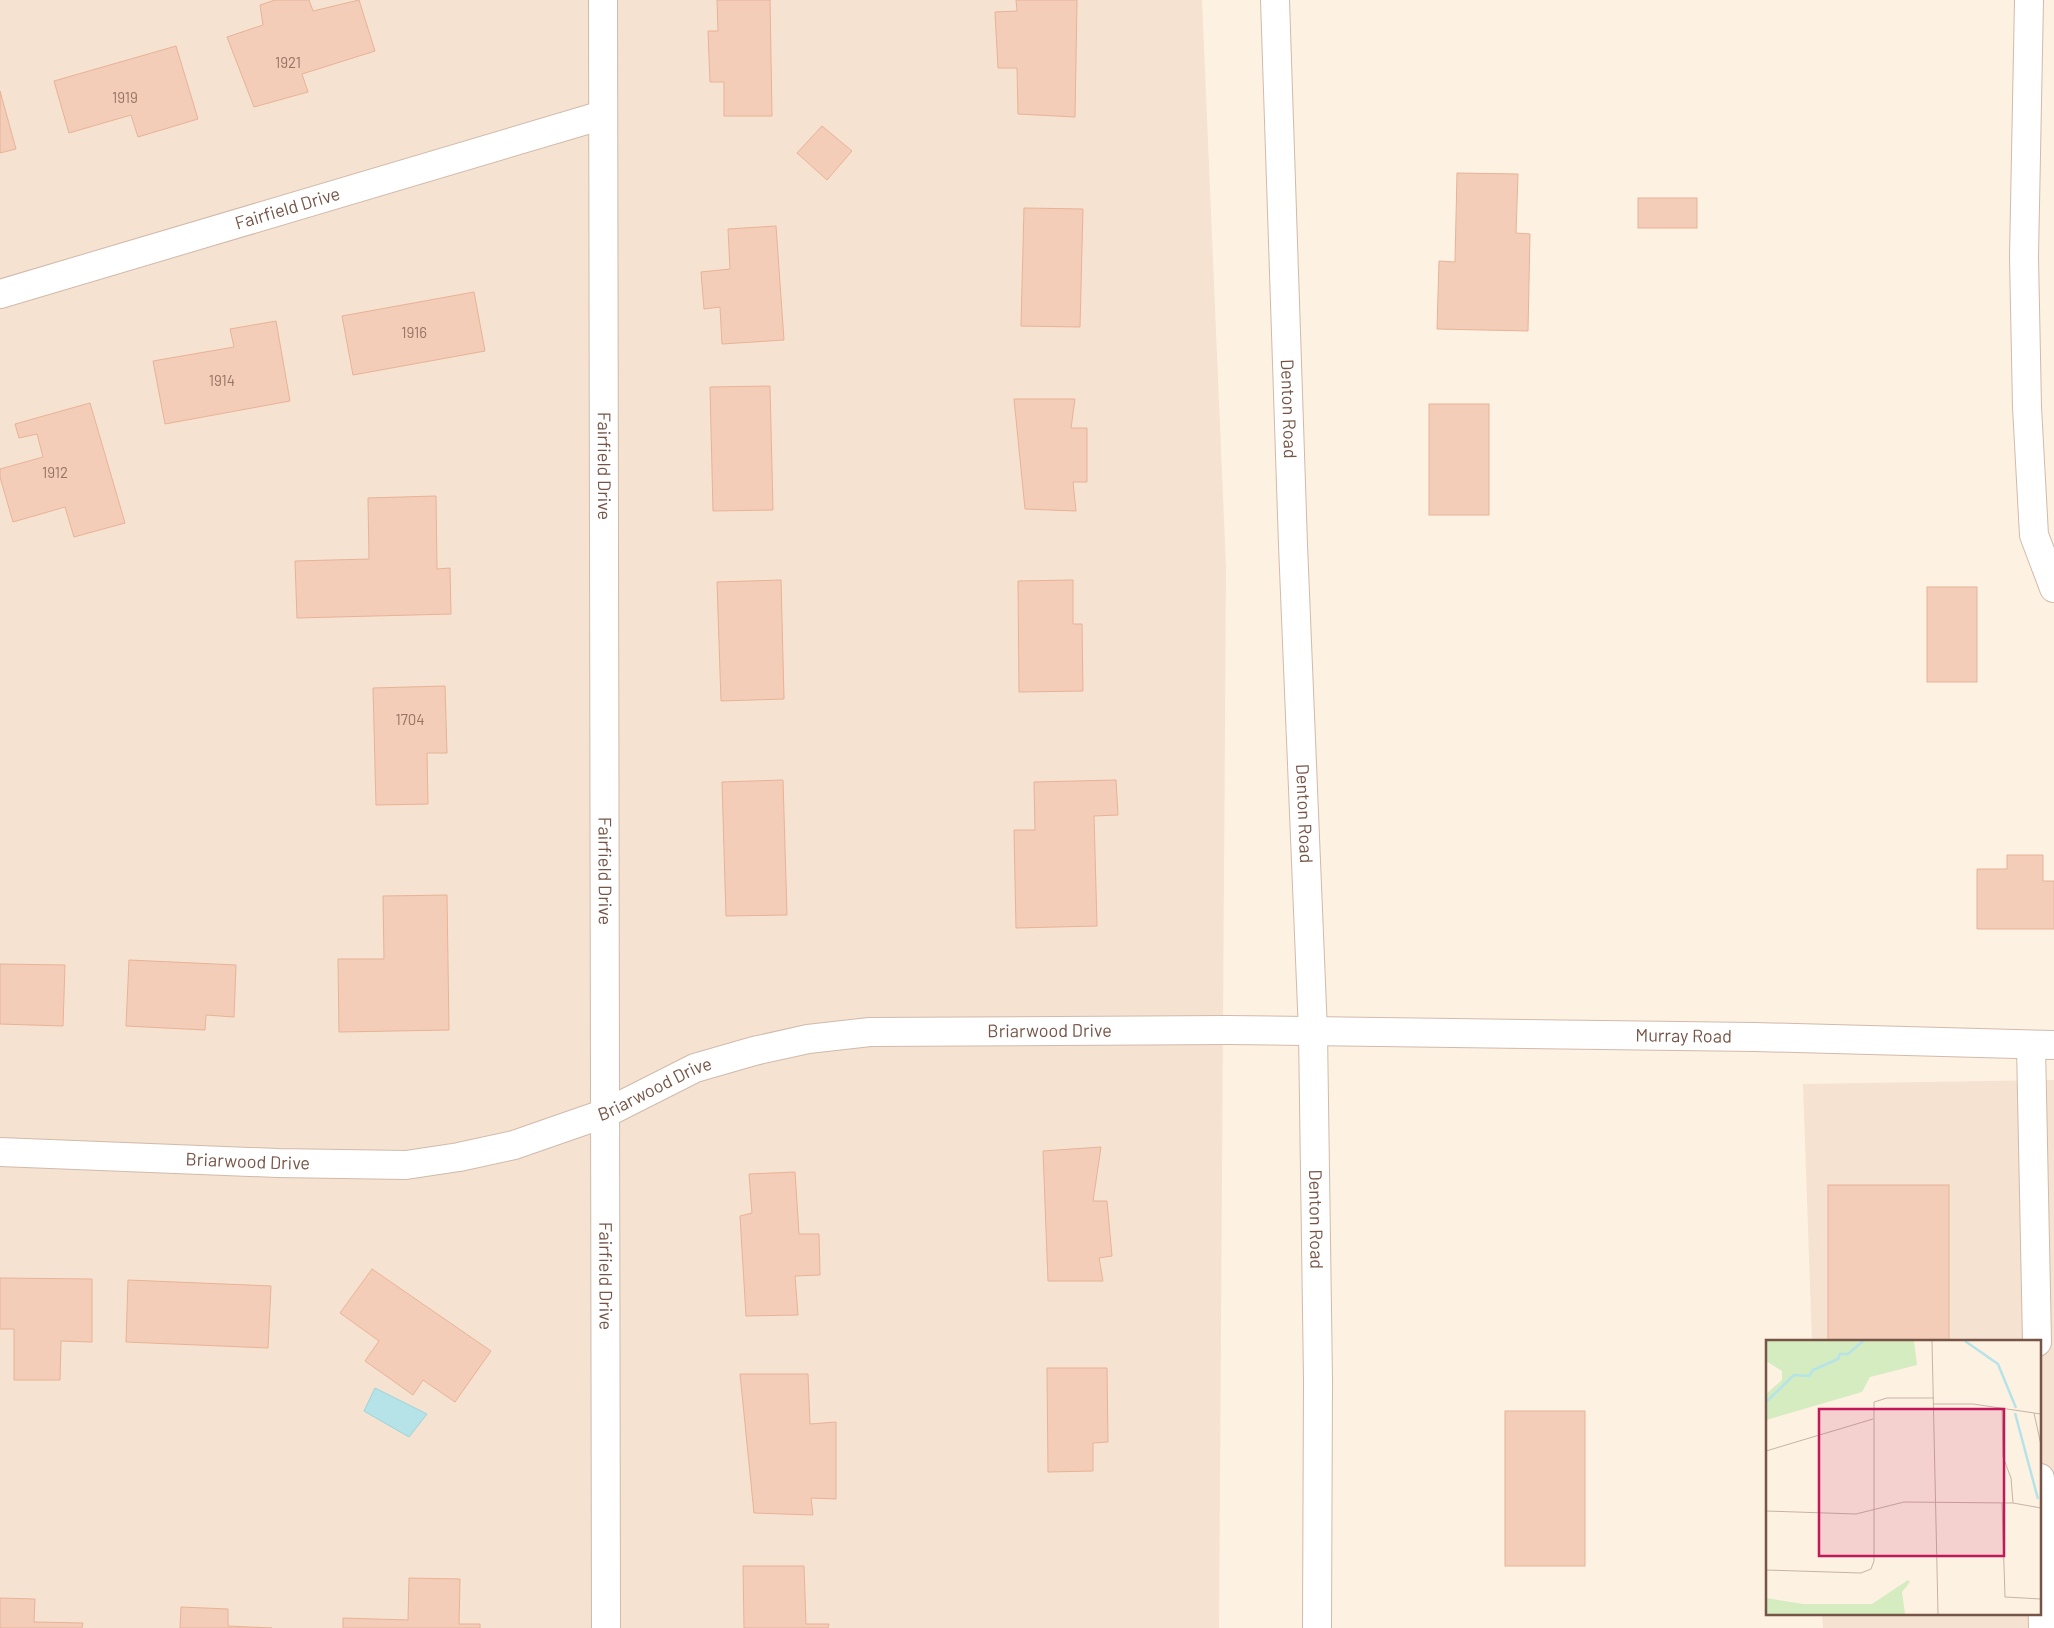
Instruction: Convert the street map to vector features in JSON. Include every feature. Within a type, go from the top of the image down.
[{"type":"street","name":"Fairfield Drive","points":[[603,0],[606,1628]]},
{"type":"street","name":"Denton Road","points":[[1275,0],[1293,545],[1313,1032],[1318,1380],[1317,1628]]},
{"type":"street","points":[[2029,0],[2024,257],[2027,407],[2034,535],[2054,588]]},
{"type":"street","name":"Fairfield Drive","points":[[0,294],[603,115]]},
{"type":"street","name":"Briarwood Drive","points":[[0,1152],[286,1163],[406,1165],[459,1157],[514,1144],[606,1113],[695,1068],[754,1051],[817,1038],[870,1032],[943,1031],[1313,1032]]},
{"type":"street","name":"Murray Road","points":[[1313,1032],[1755,1037],[2043,1045]]},
{"type":"street","points":[[2037,1340],[2043,1045]]},
{"type":"street","points":[[2042,1578],[2043,1628]]},
{"type":"shaded area","points":[[0,0],[1202,0],[1226,568],[1219,1628],[0,1628]]},
{"type":"shaded area","points":[[2054,1080],[2054,1628],[1823,1628],[1822,1616],[2042,1616],[2042,1340],[1812,1340],[1803,1084]]},
{"type":"water","points":[[375,1388],[427,1414],[409,1437],[364,1411]]},
{"type":"building","points":[[275,0],[309,0],[313,11],[359,0],[375,51],[302,74],[308,92],[254,107],[227,37],[263,25],[260,5]]},
{"type":"building","points":[[717,0],[770,0],[772,116],[724,116],[724,82],[710,82],[708,31],[718,31]]},
{"type":"building","points":[[1016,0],[1077,0],[1075,117],[1018,114],[1017,68],[998,68],[995,12],[1017,11]]},
{"type":"building","points":[[176,46],[198,119],[138,137],[131,115],[69,133],[54,81]]},
{"type":"building","points":[[0,91],[16,149],[0,153]]},
{"type":"building","points":[[822,126],[852,151],[827,180],[797,153]]},
{"type":"building","points":[[1457,173],[1518,174],[1516,233],[1530,234],[1528,331],[1437,329],[1439,261],[1455,262]]},
{"type":"building","points":[[1638,198],[1697,198],[1697,228],[1638,228]]},
{"type":"building","points":[[1024,208],[1083,209],[1080,327],[1021,326]]},
{"type":"building","points":[[776,226],[784,340],[722,344],[720,307],[704,309],[701,272],[730,269],[728,229]]},
{"type":"building","points":[[474,292],[485,351],[353,375],[342,316]]},
{"type":"building","points":[[276,321],[290,401],[165,424],[153,361],[234,347],[230,329]]},
{"type":"building","points":[[770,386],[773,510],[713,511],[710,387]]},
{"type":"building","points":[[1014,399],[1075,399],[1071,428],[1087,428],[1087,482],[1073,482],[1076,511],[1025,509]]},
{"type":"building","points":[[90,403],[125,523],[74,537],[65,507],[13,522],[0,477],[0,469],[43,457],[37,434],[19,438],[15,424]]},
{"type":"building","points":[[1429,404],[1489,404],[1489,515],[1429,515]]},
{"type":"building","points":[[436,496],[437,569],[450,568],[451,614],[297,618],[295,561],[369,559],[368,498]]},
{"type":"building","points":[[781,580],[784,699],[721,701],[717,582]]},
{"type":"building","points":[[1073,580],[1073,624],[1082,624],[1083,691],[1019,692],[1018,581]]},
{"type":"building","points":[[1927,587],[1977,587],[1977,682],[1927,682]]},
{"type":"building","points":[[445,686],[447,753],[427,753],[428,804],[376,805],[373,688]]},
{"type":"building","points":[[783,780],[787,915],[726,916],[722,782]]},
{"type":"building","points":[[1116,780],[1118,815],[1094,816],[1097,926],[1016,928],[1014,830],[1035,830],[1034,782]]},
{"type":"building","points":[[2007,855],[2043,855],[2043,881],[2054,881],[2054,929],[1977,929],[1977,869],[2007,869]]},
{"type":"building","points":[[447,895],[449,1030],[339,1032],[338,959],[384,959],[383,896]]},
{"type":"building","points":[[129,960],[236,965],[234,1017],[206,1015],[205,1030],[126,1026]]},
{"type":"building","points":[[0,964],[65,965],[63,1026],[0,1024]]},
{"type":"building","points":[[1101,1147],[1093,1201],[1107,1201],[1112,1256],[1099,1258],[1103,1281],[1048,1281],[1043,1151]]},
{"type":"building","points":[[795,1172],[799,1234],[819,1234],[820,1275],[795,1276],[798,1315],[746,1316],[740,1216],[752,1213],[749,1174]]},
{"type":"building","points":[[1828,1185],[1949,1185],[1949,1340],[1828,1340]]},
{"type":"building","points":[[372,1269],[491,1351],[455,1402],[423,1380],[413,1395],[365,1361],[379,1341],[340,1313]]},
{"type":"building","points":[[0,1278],[92,1279],[92,1342],[61,1341],[60,1380],[14,1380],[14,1329],[0,1329]]},
{"type":"building","points":[[128,1280],[271,1286],[268,1348],[126,1342]]},
{"type":"building","points":[[1047,1368],[1107,1368],[1108,1442],[1093,1443],[1093,1471],[1048,1472]]},
{"type":"building","points":[[740,1374],[808,1374],[810,1424],[836,1422],[836,1499],[811,1498],[813,1515],[754,1513]]},
{"type":"building","points":[[1505,1411],[1585,1411],[1585,1566],[1505,1566]]},
{"type":"building","points":[[743,1566],[804,1566],[806,1624],[829,1624],[828,1628],[744,1628]]},
{"type":"building","points":[[409,1578],[460,1579],[459,1624],[480,1624],[480,1628],[343,1628],[343,1618],[408,1620]]},
{"type":"building","points":[[0,1598],[35,1599],[34,1622],[83,1623],[82,1628],[0,1628]]},
{"type":"building","points":[[181,1607],[228,1609],[228,1626],[272,1628],[180,1628]]}]
